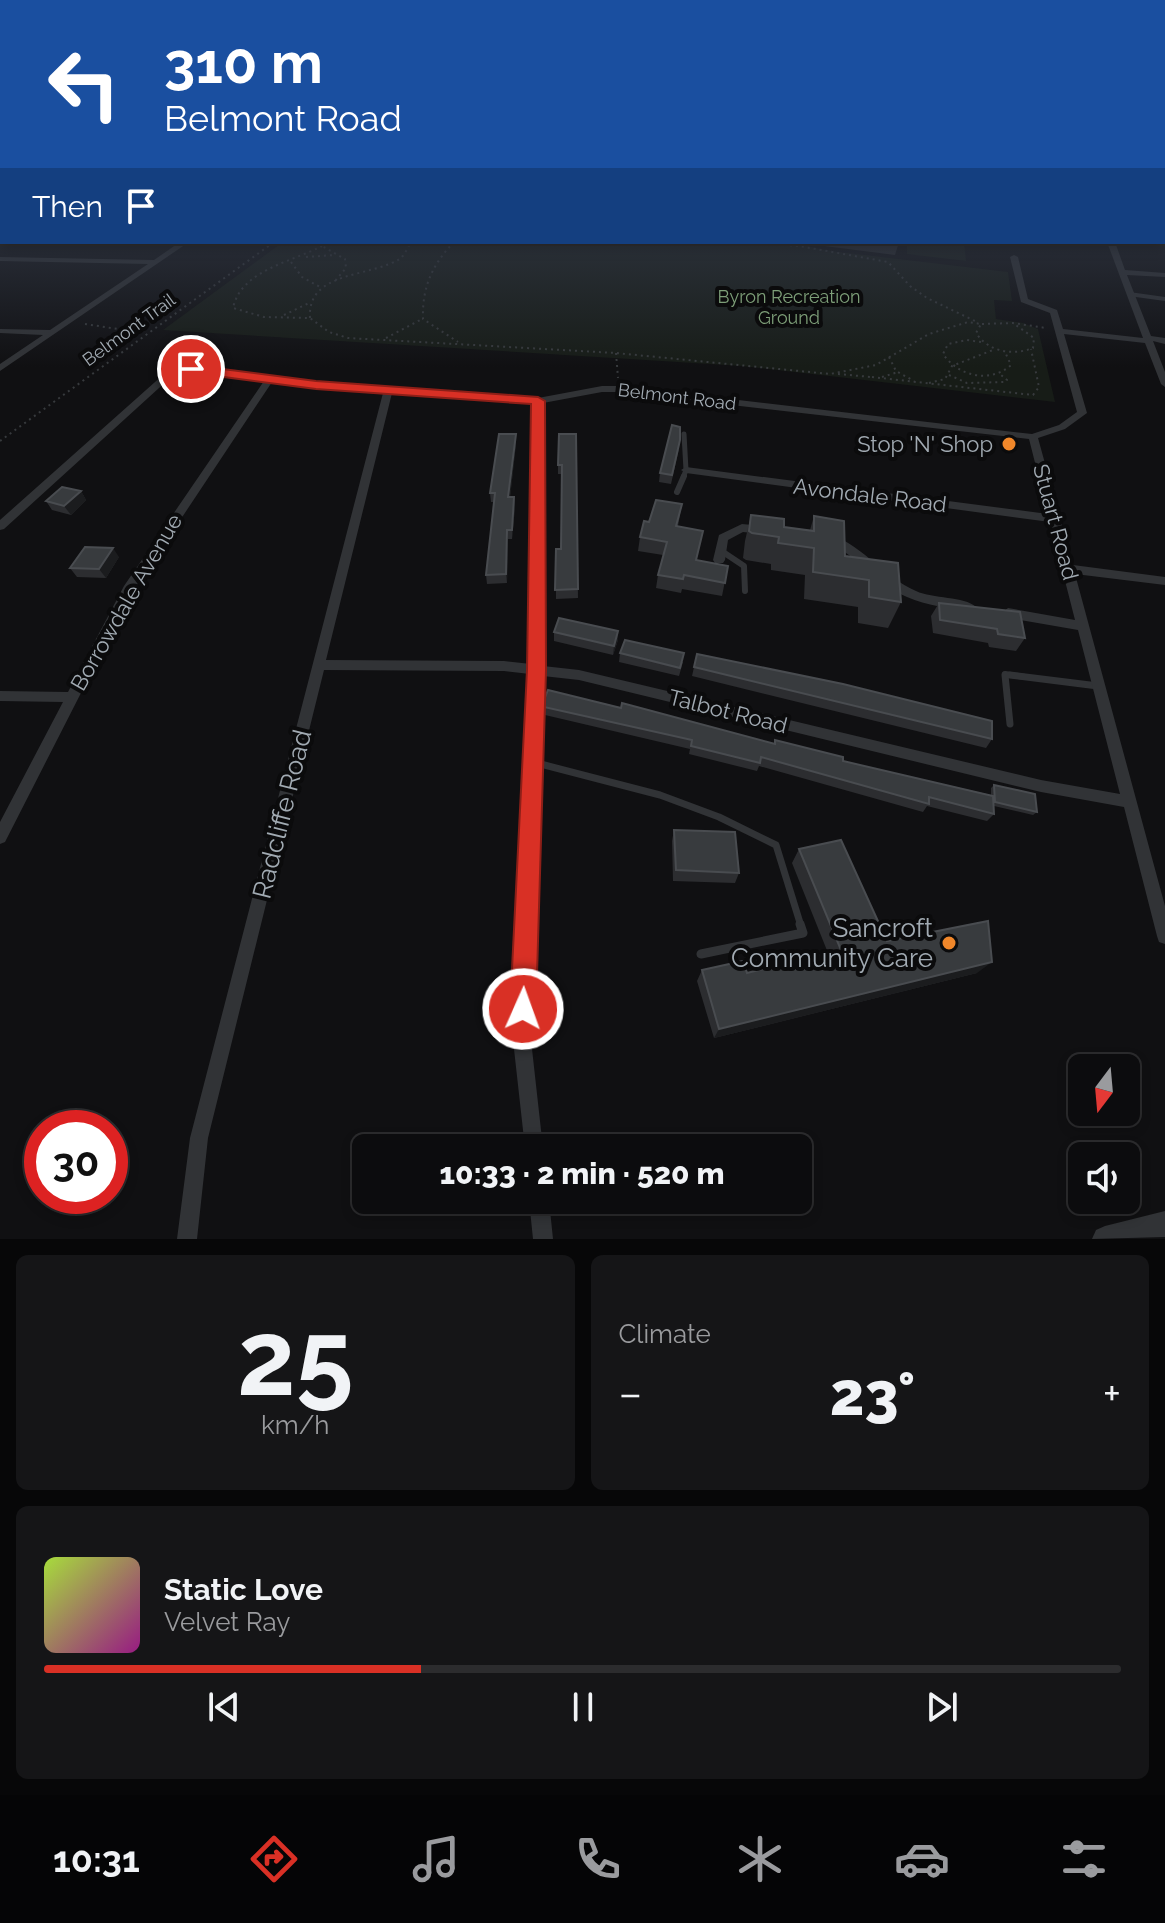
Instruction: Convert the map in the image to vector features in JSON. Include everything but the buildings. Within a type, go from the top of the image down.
[{"type":"street","points":[[0,368],[172,251]]},
{"type":"street","points":[[1114,251],[1165,384]]},
{"type":"street","points":[[1014,257],[1024,300],[1050,308],[1061,331],[1165,341]]},
{"type":"street","points":[[0,259],[156,262]]},
{"type":"street","points":[[1121,272],[1165,275]]},
{"type":"street","points":[[0,331],[52,333]]},
{"type":"street","name":"Stuart Road","points":[[1061,331],[1082,413],[1062,427],[1033,437],[1165,936]]},
{"type":"street","name":"Belmont Road","points":[[0,526],[167,376],[179,370],[538,401],[618,389],[1033,437]]},
{"type":"street","name":"Borrowdale Avenue","points":[[0,837],[128,589],[270,379]]},
{"type":"street","name":"Radcliffe Road","points":[[187,1239],[199,1138],[388,390]]},
{"type":"street","points":[[532,1134],[522,1040],[537,670],[538,401]]},
{"type":"street","name":"Avondale Road","points":[[686,470],[1055,519]]},
{"type":"street","points":[[720,555],[723,538],[742,528],[772,531]]},
{"type":"street","points":[[816,537],[831,538],[850,547],[902,589],[916,596],[979,608]]},
{"type":"street","points":[[1069,569],[1165,581]]},
{"type":"street","points":[[994,611],[1083,626]]},
{"type":"street","name":"Talbot Road","points":[[320,665],[504,666],[579,675],[1026,782],[1130,802]]},
{"type":"street","points":[[0,696],[70,697]]},
{"type":"street","points":[[540,1214],[543,1239]]},
{"type":"street","points":[[1105,1239],[1165,1224]]},
{"type":"lane","points":[[1129,294],[1165,299]]},
{"type":"lane","points":[[677,492],[686,470],[684,434]]},
{"type":"lane","points":[[720,555],[744,566],[745,591]]},
{"type":"lane","points":[[1010,724],[1005,674],[1101,686]]},
{"type":"lane","points":[[533,762],[660,795],[719,817],[776,845],[803,933],[701,954]]},
{"type":"path","name":"Belmont Trail","points":[[0,441],[144,333],[261,251]]},
{"type":"path","points":[[313,251],[255,278],[233,297],[233,308],[249,314],[310,318],[329,332],[339,335],[616,353],[1033,395],[1039,387],[1031,349]]},
{"type":"path","points":[[330,251],[334,255]]},
{"type":"path","points":[[284,315],[309,303],[320,287],[402,257],[406,251]]},
{"type":"path","points":[[423,319],[421,298],[429,271],[446,251]]},
{"type":"path","points":[[825,251],[888,262],[910,286],[927,298],[981,324]]},
{"type":"path","points":[[304,257],[334,255],[345,259],[346,268],[335,281]]},
{"type":"path","points":[[291,262],[302,277],[320,287]]},
{"type":"path","points":[[309,303],[310,318]]},
{"type":"path","points":[[383,339],[423,319]]},
{"type":"path","points":[[423,319],[461,344]]},
{"type":"path","points":[[69,321],[144,333]]},
{"type":"path","points":[[830,374],[855,371],[889,357],[929,334],[968,322],[1013,323],[1061,331]]},
{"type":"path","points":[[1005,352],[1011,365],[1000,374],[982,376],[952,366],[943,354],[948,344],[967,340],[982,342],[1005,352],[1020,353],[1031,349],[1034,338],[1013,323]]},
{"type":"path","points":[[981,324],[976,333],[982,342]]},
{"type":"path","points":[[889,357],[898,372],[918,383],[937,383],[949,375],[952,366],[995,349]]},
{"type":"path","points":[[616,353],[618,389]]},
{"type":"path","points":[[872,377],[898,372]]},
{"type":"path","points":[[949,375],[963,383],[1005,382],[1007,380],[1000,374]]},
{"type":"green space","name":"Byron Recreation Ground","points":[[271,251],[830,251],[1008,272],[1012,301],[994,300],[996,319],[1038,329],[1055,402],[742,366],[163,330]]},
{"type":"green space","points":[[907,251],[965,251],[966,261],[907,254]]},
{"type":"place","name":"Stop 'N' Shop","points":[[1009,444]]},
{"type":"place","name":"Sancroft Community Care","points":[[949,943]]},
{"type":"route","points":[[191,369],[316,385],[538,401],[537,670],[523,1009]]}]
